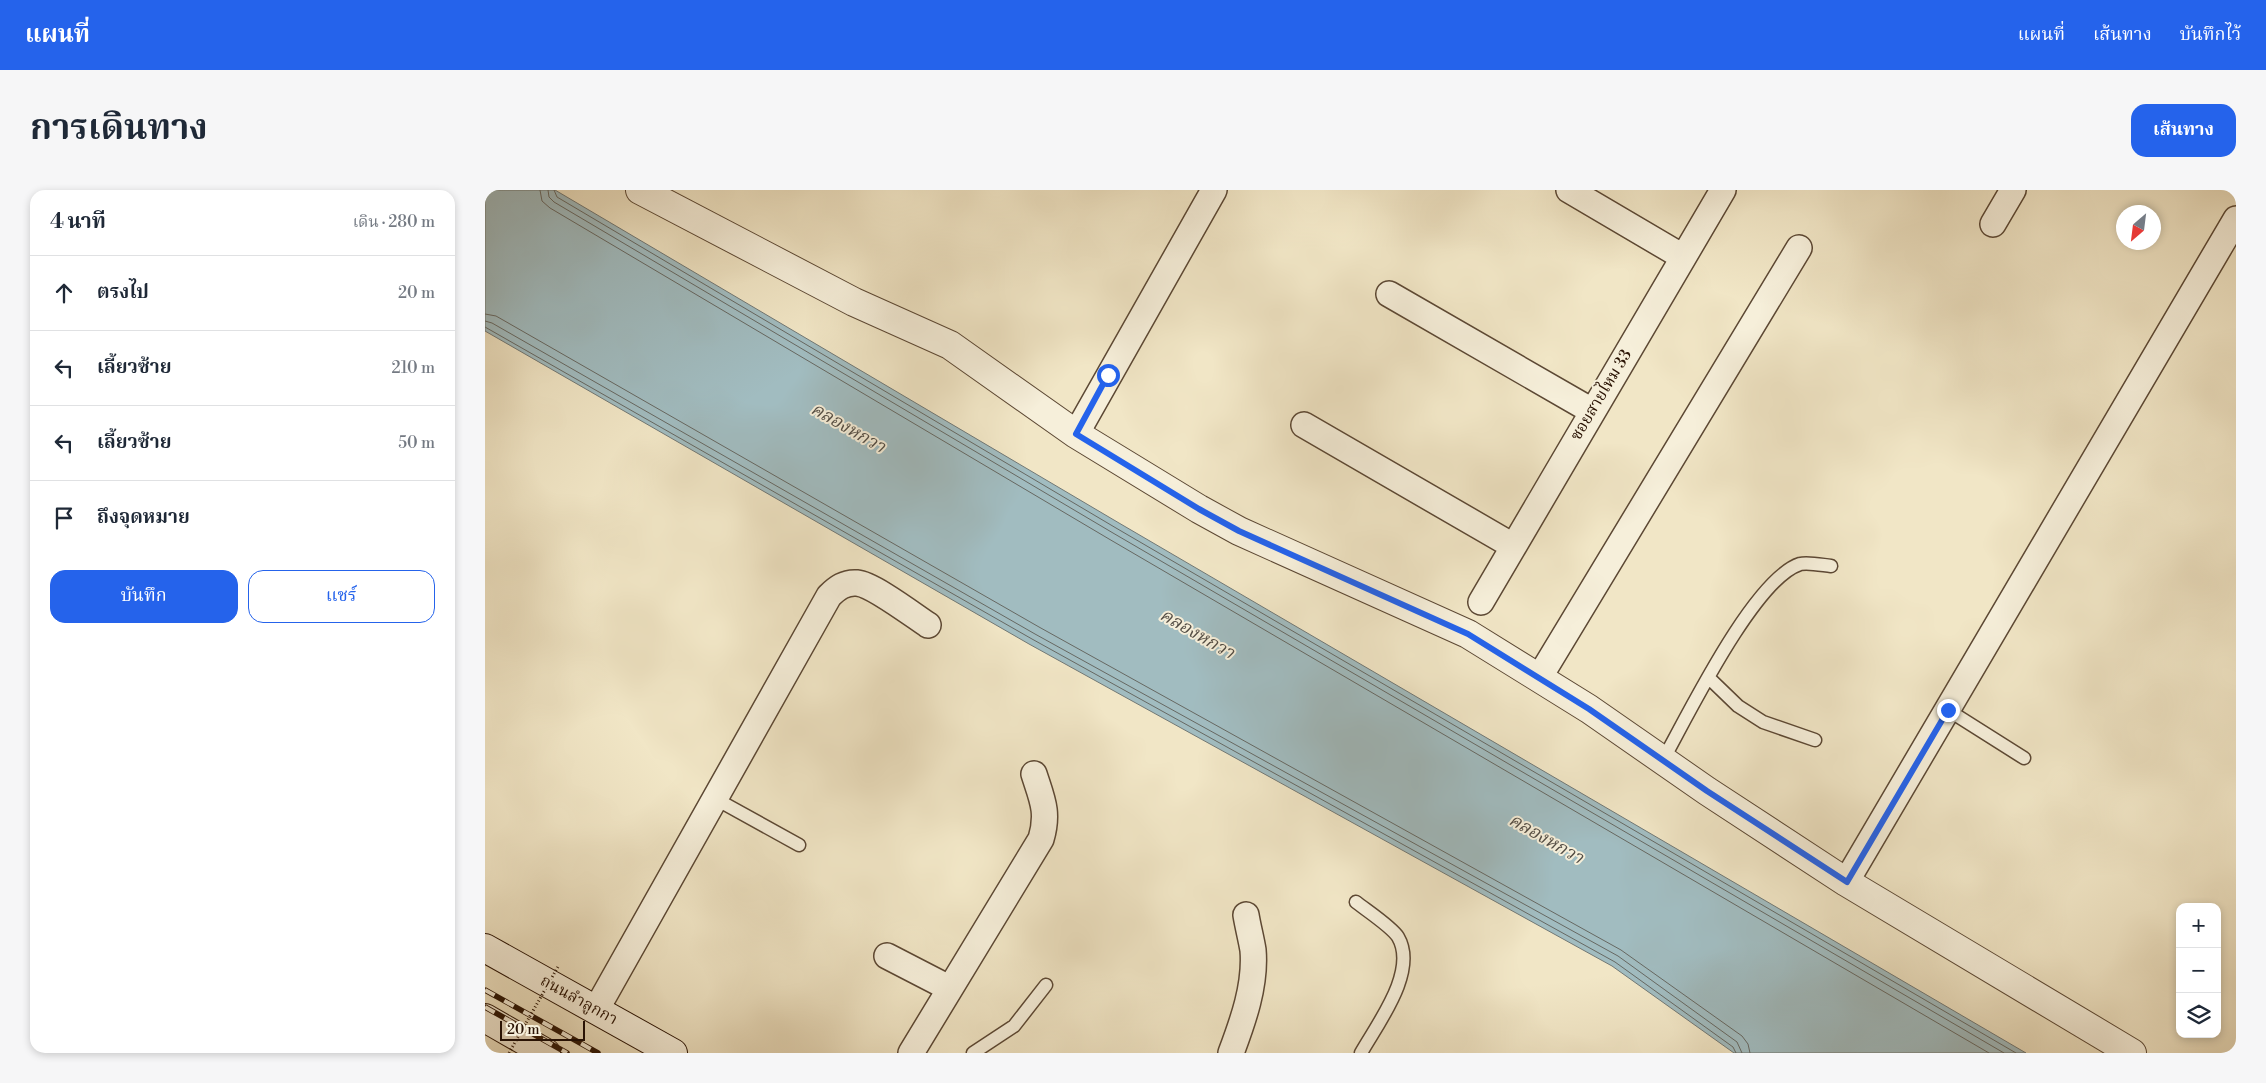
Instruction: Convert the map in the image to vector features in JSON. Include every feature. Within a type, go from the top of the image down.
[{"type":"street","points":[[640,190],[854,302],[950,345],[1076,434],[1199,509],[1239,531],[1468,634],[1589,709],[1847,882],[2132,1053]]},
{"type":"street","points":[[1076,434],[1214,190]]},
{"type":"street","points":[[1569,190],[1683,257]]},
{"type":"street","name":"ซอยสายไหม 33","points":[[1481,602],[1723,190]]},
{"type":"street","points":[[1993,224],[2013,190]]},
{"type":"street","points":[[1847,882],[2236,219]]},
{"type":"street","points":[[1539,678],[1799,248]]},
{"type":"street","points":[[1389,294],[1592,411]]},
{"type":"street","points":[[1304,424],[1513,546]]},
{"type":"street","points":[[596,1010],[829,596],[840,586],[857,583],[873,590],[928,625]]},
{"type":"street","points":[[911,1053],[1041,839],[1046,822],[1044,803],[1034,774]]},
{"type":"street","points":[[1231,1053],[1243,1020],[1252,981],[1253,951],[1247,915]]},
{"type":"street","name":"ถนนลำลูกกา","points":[[485,948],[673,1053]]},
{"type":"street","points":[[887,956],[949,988]]},
{"type":"street","points":[[485,1018],[547,1053]]},
{"type":"lane","points":[[1663,760],[1731,638],[1759,598],[1781,576],[1801,564],[1831,566]]},
{"type":"lane","points":[[1709,678],[1738,706],[1763,722],[1815,740]]},
{"type":"lane","points":[[1948,710],[2024,758]]},
{"type":"lane","points":[[714,798],[799,845]]},
{"type":"lane","points":[[1356,902],[1397,935],[1403,949],[1404,967],[1399,983],[1361,1053]]},
{"type":"lane","points":[[973,1053],[1014,1026],[1047,985]]},
{"type":"path","points":[[509,1053],[559,965]]},
{"type":"water","name":"คลองหกวา","points":[[485,190],[555,190],[1119,523],[2026,1053],[1734,1053],[1612,966],[1029,644],[485,331]]},
{"type":"railway","points":[[485,990],[598,1053]]},
{"type":"railway","points":[[485,1007],[567,1053]]},
{"type":"route","points":[[1108,375],[1076,434],[1199,509],[1239,531],[1468,634],[1589,709],[1707,791],[1847,882],[1948,710]]}]
